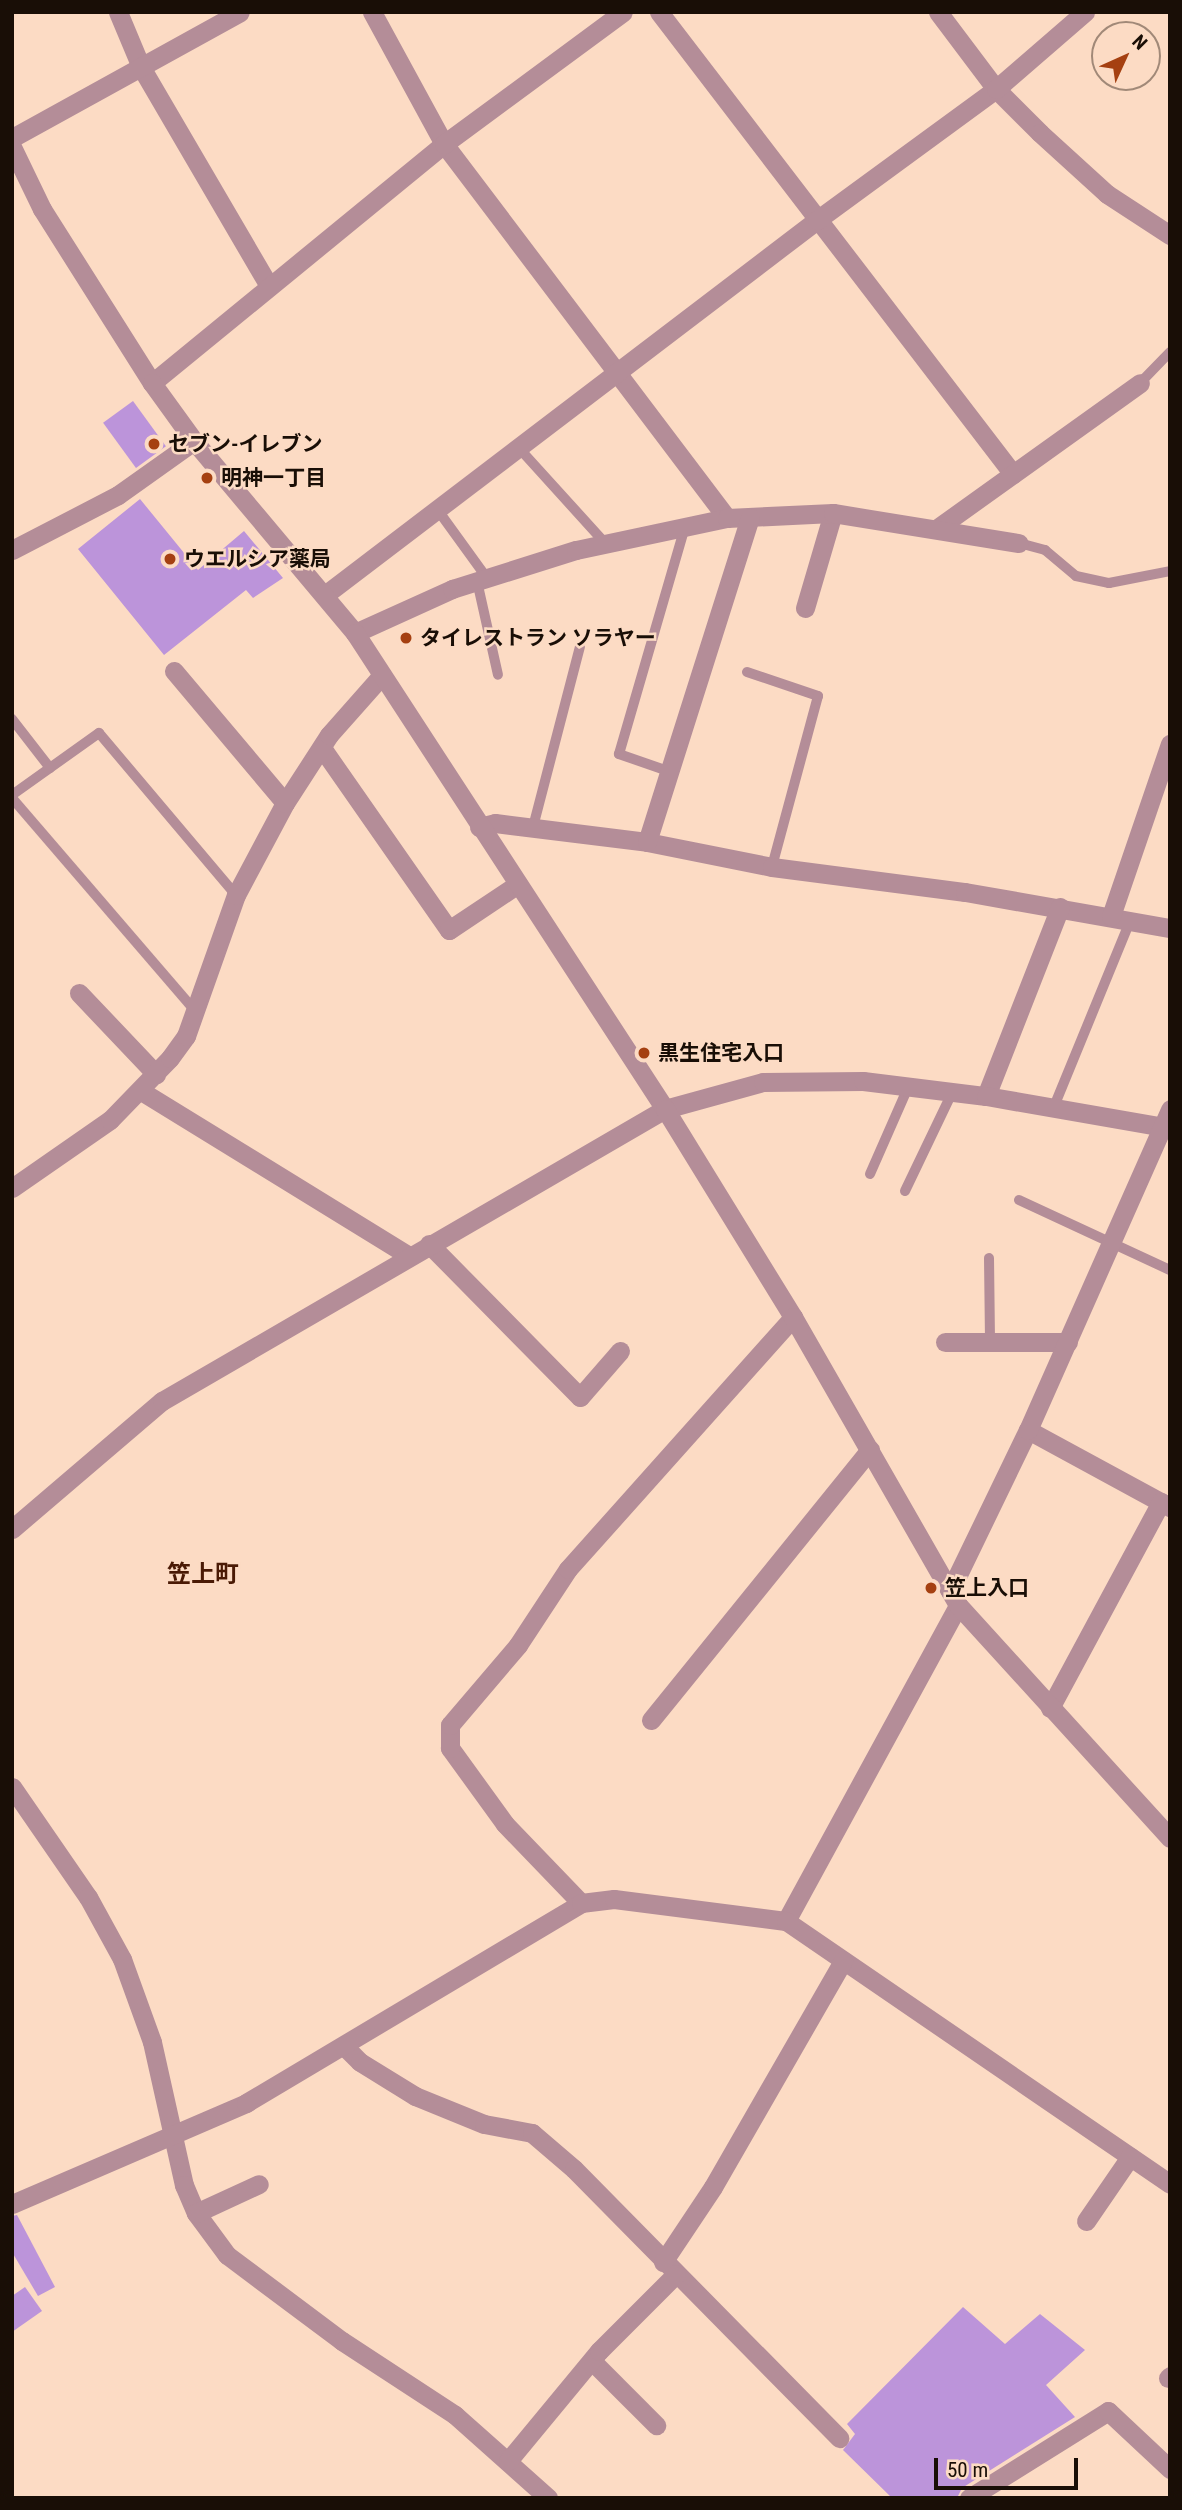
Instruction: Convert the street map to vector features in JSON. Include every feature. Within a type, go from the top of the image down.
[{"type":"street","points":[[118,12],[141,67],[269,286]]},
{"type":"street","points":[[12,138],[240,12]]},
{"type":"street","points":[[372,12],[444,144],[614,373],[727,518]]},
{"type":"street","points":[[152,383],[444,144],[623,12]]},
{"type":"street","points":[[659,12],[1013,474]]},
{"type":"street","points":[[938,12],[996,89],[1107,194],[1170,235]]},
{"type":"street","points":[[326,594],[614,373],[996,89],[1085,12]]},
{"type":"street","points":[[12,147],[17,171],[152,383],[194,441],[326,594],[355,634],[665,1109],[793,1317],[954,1598],[1050,1708],[1170,1838]]},
{"type":"street","points":[[939,527],[1140,383]]},
{"type":"street","points":[[12,550],[118,495],[194,441]]},
{"type":"street","points":[[355,634],[482,579],[605,543],[727,518],[832,513],[939,527],[1019,543]]},
{"type":"street","points":[[805,608],[832,513]]},
{"type":"street","points":[[647,842],[750,518]]},
{"type":"street","points":[[174,671],[285,803]]},
{"type":"street","points":[[12,1188],[110,1120],[141,1091],[186,1036],[236,895],[285,803],[322,748],[382,675]]},
{"type":"street","points":[[1121,918],[1170,744]]},
{"type":"street","points":[[322,748],[449,930],[518,884]]},
{"type":"street","points":[[479,827],[495,823],[647,842],[772,867],[1060,907],[1170,928]]},
{"type":"street","points":[[986,1096],[1060,907]]},
{"type":"street","points":[[79,993],[156,1074]]},
{"type":"street","points":[[12,1529],[162,1401],[408,1255],[665,1109],[763,1082],[909,1085],[986,1096],[1052,1110],[1167,1118],[954,1598],[786,1921]]},
{"type":"street","points":[[141,1091],[408,1255]]},
{"type":"street","points":[[429,1244],[580,1397],[620,1351]]},
{"type":"street","points":[[581,1903],[505,1824],[450,1748],[450,1725],[518,1645],[568,1569],[793,1317]]},
{"type":"street","points":[[944,1342],[1068,1342]]},
{"type":"street","points":[[1028,1430],[1165,1504],[1050,1708]]},
{"type":"street","points":[[651,1720],[870,1450]]},
{"type":"street","points":[[12,1787],[88,1897],[122,1959],[152,2042],[175,2132],[184,2185],[196,2213],[227,2255],[342,2341],[455,2415],[548,2498]]},
{"type":"street","points":[[12,2204],[246,2103],[345,2047],[581,1903],[614,1899],[786,1921],[1170,2183]]},
{"type":"street","points":[[508,2461],[669,2268],[842,1961]]},
{"type":"street","points":[[345,2047],[360,2062],[415,2096],[484,2124],[532,2133],[573,2169],[839,2438]]},
{"type":"street","points":[[1086,2221],[1130,2157]]},
{"type":"street","points":[[196,2213],[259,2184]]},
{"type":"street","points":[[593,2361],[656,2425]]},
{"type":"street","points":[[969,2498],[1108,2411],[1170,2469]]},
{"type":"lane","points":[[1140,383],[1170,352]]},
{"type":"lane","points":[[519,447],[605,543]]},
{"type":"lane","points":[[437,509],[482,579],[498,676]]},
{"type":"lane","points":[[668,771],[620,754],[685,527]]},
{"type":"lane","points":[[1019,543],[1045,550],[1076,576],[1109,583],[1170,571]]},
{"type":"lane","points":[[533,827],[580,648]]},
{"type":"lane","points":[[747,672],[818,696],[772,867]]},
{"type":"lane","points":[[12,719],[50,768]]},
{"type":"lane","points":[[195,1010],[12,796],[99,733],[236,895]]},
{"type":"lane","points":[[1052,1110],[1121,918]]},
{"type":"lane","points":[[870,1174],[909,1085]]},
{"type":"lane","points":[[905,1191],[952,1093]]},
{"type":"lane","points":[[1019,1200],[1111,1240],[1170,1270]]},
{"type":"lane","points":[[989,1258],[990,1342]]},
{"type":"building","points":[[133,401],[166,446],[136,468],[103,423]]},
{"type":"building","points":[[140,499],[198,570],[244,531],[283,578],[253,598],[246,590],[164,655],[78,549]]},
{"type":"building","points":[[17,2215],[55,2287],[38,2296],[12,2252],[12,2216]]},
{"type":"building","points":[[25,2287],[42,2311],[12,2332],[12,2296]]},
{"type":"building","points":[[963,2307],[1005,2344],[1040,2314],[1085,2350],[1046,2385],[1075,2417],[962,2488],[957,2498],[892,2498],[843,2450],[855,2434],[847,2424]]},
{"type":"place","name":"セブン-イレブン","points":[[154,444]]},
{"type":"place","name":"明神一丁目","points":[[207,478]]},
{"type":"place","name":"ウエルシア薬局","points":[[170,559]]},
{"type":"place","name":"タイレストラン ソラヤー","points":[[406,638]]},
{"type":"place","name":"黒生住宅入口","points":[[644,1053]]},
{"type":"place","name":"笠上入口","points":[[931,1588]]},
{"type":"district","name":"笠上町","points":[[203,1575]]}]
